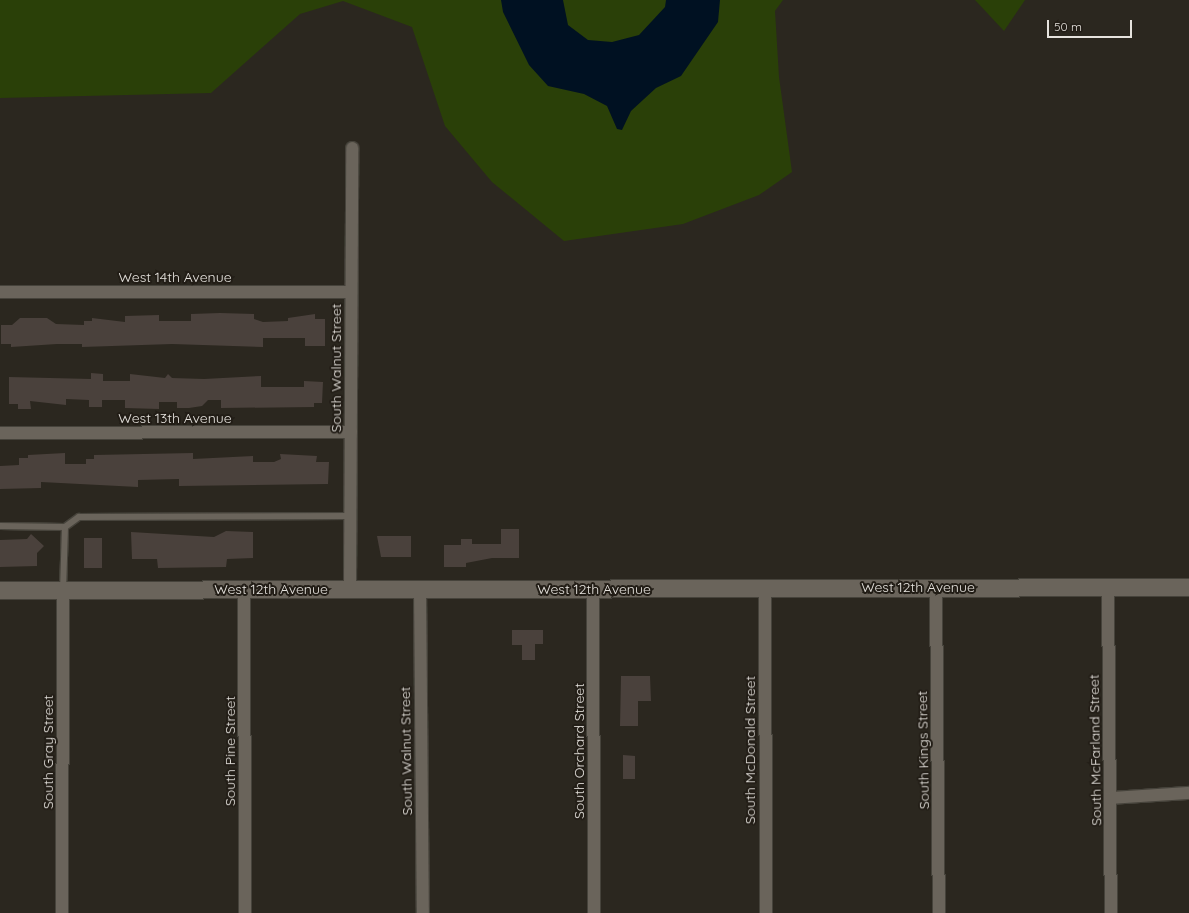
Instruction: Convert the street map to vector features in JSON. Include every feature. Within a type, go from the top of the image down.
[{"type":"main road","name":"West 12th Avenue","points":[[0,590],[1189,587]]},
{"type":"street","name":"South Walnut Street","points":[[350,588],[349,516],[351,432],[352,148]]},
{"type":"street","name":"West 14th Avenue","points":[[0,292],[351,292]]},
{"type":"street","name":"West 13th Avenue","points":[[0,433],[351,432]]},
{"type":"street","name":"South Kings Street","points":[[936,587],[940,913]]},
{"type":"street","name":"South McFarland Street","points":[[1108,587],[1111,913]]},
{"type":"street","name":"South Walnut Street","points":[[420,588],[423,913]]},
{"type":"street","name":"South McDonald Street","points":[[765,588],[766,913]]},
{"type":"street","name":"South Pine Street","points":[[244,589],[245,913]]},
{"type":"street","name":"South Orchard Street","points":[[593,589],[594,913]]},
{"type":"street","name":"South Gray Street","points":[[62,913],[63,590]]},
{"type":"street","points":[[1111,798],[1189,793]]},
{"type":"lane","points":[[0,526],[65,527],[80,518],[349,516]]},
{"type":"lane","points":[[63,590],[65,527]]},
{"type":"green space","points":[[0,0],[783,0],[775,11],[779,77],[792,172],[759,195],[683,224],[564,241],[492,182],[445,126],[412,27],[343,1],[300,14],[211,93],[0,98]]},
{"type":"green space","points":[[975,0],[1025,0],[1004,31]]},
{"type":"water","points":[[501,0],[563,0],[568,25],[588,40],[612,42],[639,35],[665,7],[666,0],[720,0],[718,22],[681,76],[656,88],[631,111],[622,130],[617,129],[607,106],[584,94],[548,86],[529,65],[503,12]]},
{"type":"building","points":[[191,314],[254,314],[254,319],[263,322],[288,321],[288,318],[315,314],[315,319],[325,319],[325,346],[305,346],[305,338],[263,338],[263,347],[172,344],[82,347],[82,344],[57,344],[11,347],[11,344],[1,344],[1,325],[12,325],[20,318],[47,318],[56,324],[84,325],[84,321],[92,321],[92,318],[125,322],[125,316],[159,315],[159,321],[191,321]]},
{"type":"building","points":[[91,373],[103,374],[103,381],[130,381],[130,374],[165,378],[168,374],[172,378],[204,379],[261,376],[261,387],[304,387],[304,381],[323,382],[322,403],[314,403],[314,407],[221,408],[221,400],[208,400],[202,406],[189,408],[177,408],[177,402],[159,402],[159,409],[125,408],[125,400],[102,400],[102,407],[89,407],[89,400],[66,399],[66,405],[30,401],[31,409],[18,409],[18,404],[9,404],[9,377],[91,379]]},
{"type":"building","points":[[65,453],[65,464],[86,464],[86,459],[94,459],[94,455],[193,453],[193,459],[253,456],[253,462],[274,462],[281,459],[280,454],[317,456],[316,462],[329,462],[328,484],[179,486],[179,479],[138,480],[138,487],[41,482],[41,488],[0,489],[0,466],[19,465],[19,458],[28,458],[28,455]]},
{"type":"building","points":[[501,529],[519,529],[519,558],[492,558],[466,563],[466,567],[444,567],[444,545],[461,545],[461,539],[472,539],[472,544],[501,544]]},
{"type":"building","points":[[226,531],[253,532],[253,558],[227,559],[226,567],[158,568],[157,559],[132,559],[131,532],[214,537]]},
{"type":"building","points":[[31,534],[44,546],[37,553],[37,566],[0,567],[0,540],[27,539]]},
{"type":"building","points":[[377,536],[411,536],[411,557],[381,557]]},
{"type":"building","points":[[84,538],[102,538],[102,568],[84,568]]},
{"type":"building","points":[[512,630],[543,630],[543,644],[535,644],[535,660],[522,660],[522,645],[512,645]]},
{"type":"building","points":[[621,676],[650,676],[651,701],[638,701],[638,726],[620,726]]},
{"type":"building","points":[[623,755],[635,756],[635,779],[623,779]]}]
